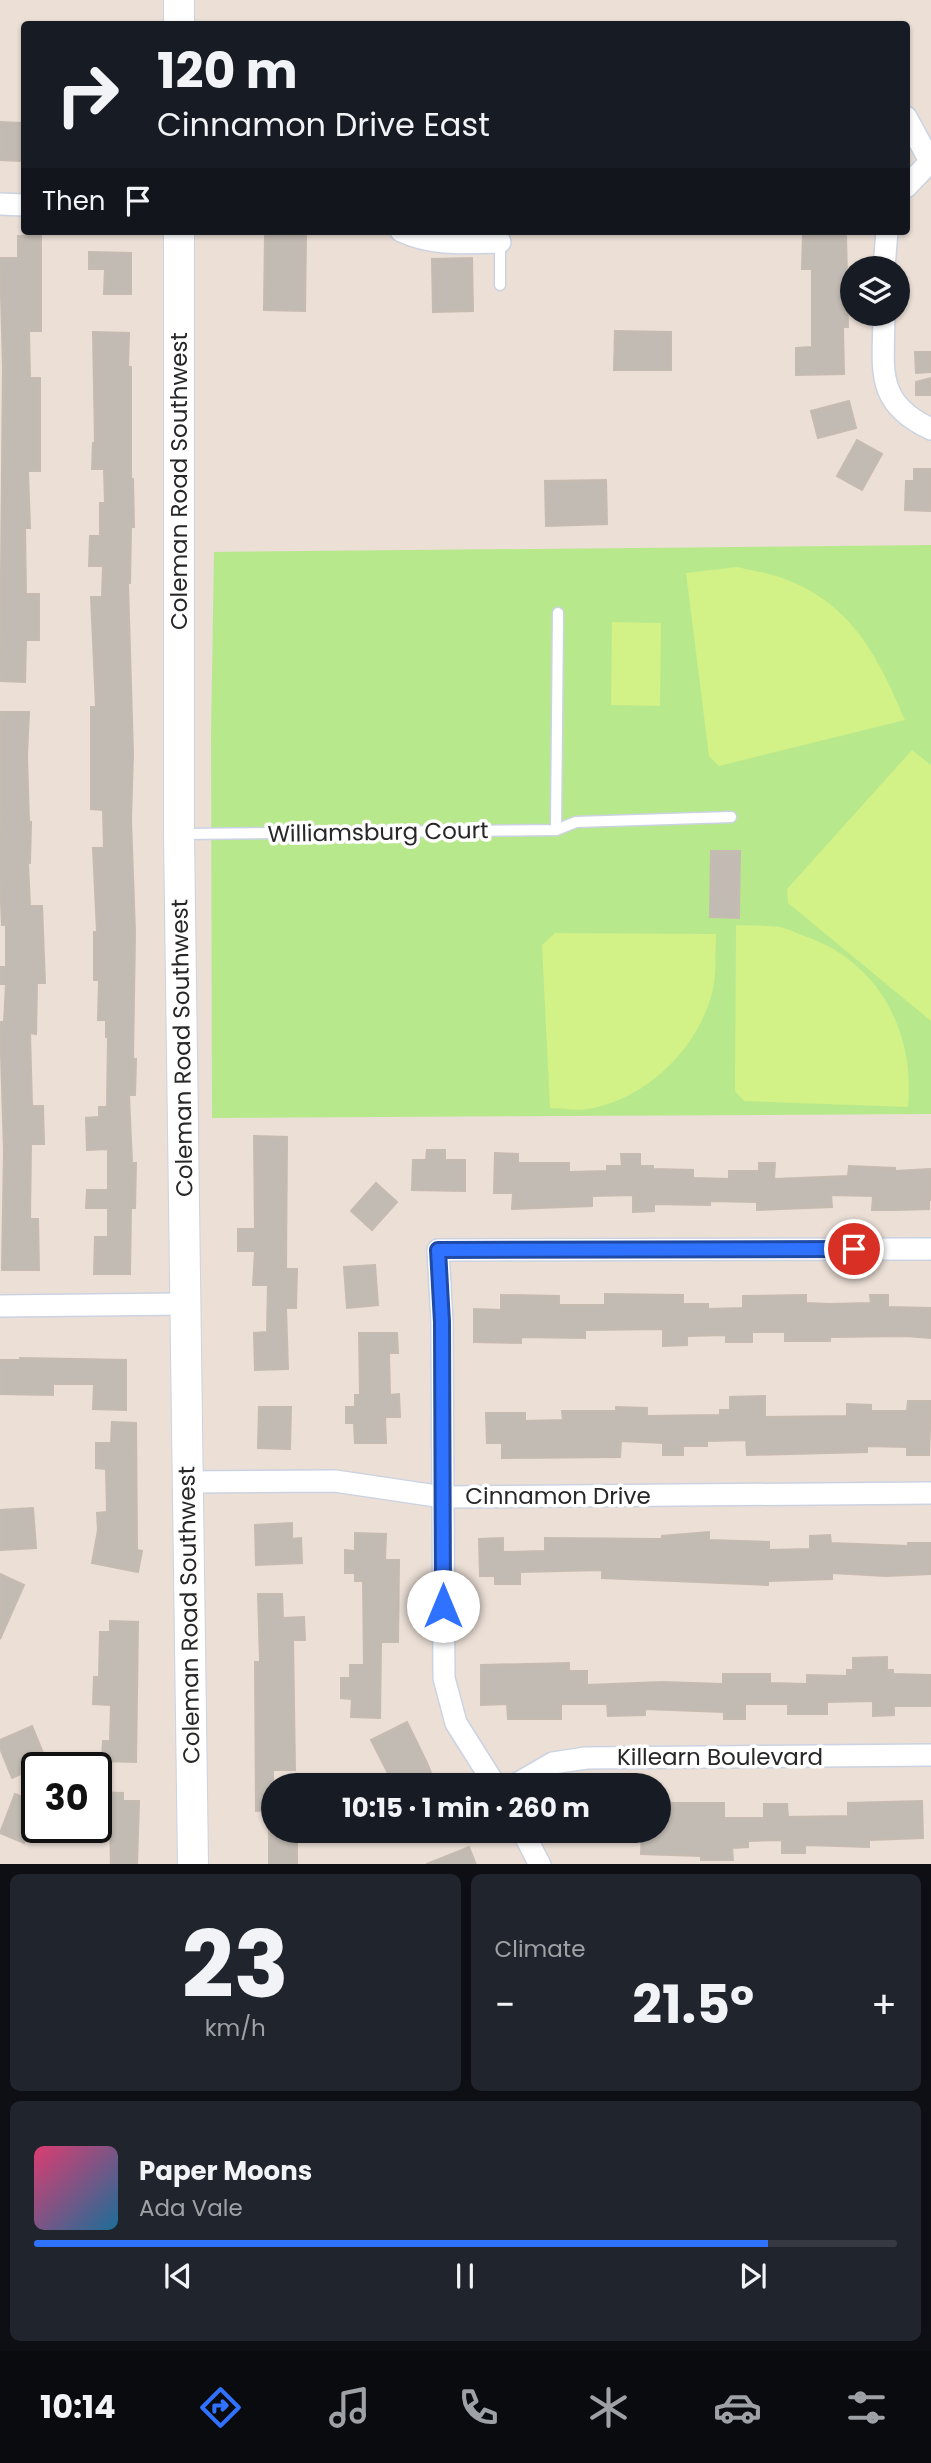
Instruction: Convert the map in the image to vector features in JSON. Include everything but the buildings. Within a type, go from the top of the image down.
[{"type":"street","points":[[179,0],[179,21]]},
{"type":"street","points":[[910,124],[931,162],[910,183]]},
{"type":"street","points":[[0,204],[21,205]]},
{"type":"street","name":"Coleman Road Southwest","points":[[178,235],[179,834],[193,1864]]},
{"type":"street","points":[[411,235],[425,241],[442,243],[500,242]]},
{"type":"street","points":[[885,256],[887,235]]},
{"type":"street","points":[[884,326],[886,386],[893,401],[905,416],[931,429]]},
{"type":"street","points":[[487,1773],[456,1723],[447,1693],[443,1661],[442,1322],[438,1250],[931,1249]]},
{"type":"street","points":[[0,1306],[184,1304]]},
{"type":"street","name":"Cinnamon Drive","points":[[187,1482],[335,1481],[443,1497],[931,1493]]},
{"type":"street","name":"Killearn Boulevard","points":[[536,1773],[553,1763],[586,1758],[931,1755]]},
{"type":"street","points":[[529,1843],[540,1864]]},
{"type":"lane","points":[[500,242],[500,285]]},
{"type":"lane","points":[[556,830],[558,613]]},
{"type":"lane","name":"Williamsburg Court","points":[[179,834],[556,830],[576,822],[731,817]]},
{"type":"green space","points":[[931,545],[931,1114],[212,1118],[211,734],[214,552]]},
{"type":"green space","points":[[737,567],[779,577],[809,590],[846,618],[873,655],[905,720],[719,766],[709,756],[686,573]]},
{"type":"green space","points":[[612,622],[661,623],[660,706],[611,705]]},
{"type":"green space","points":[[912,750],[931,765],[931,1021],[788,903],[787,889]]},
{"type":"green space","points":[[736,925],[780,927],[810,938],[835,950],[874,984],[899,1029],[906,1054],[908,1107],[744,1101],[735,1091]]},
{"type":"green space","points":[[555,933],[716,934],[714,986],[705,1014],[695,1033],[666,1069],[649,1083],[609,1104],[583,1110],[550,1108],[542,945]]},
{"type":"route","points":[[443,1606],[442,1322],[438,1250],[854,1249]]}]
